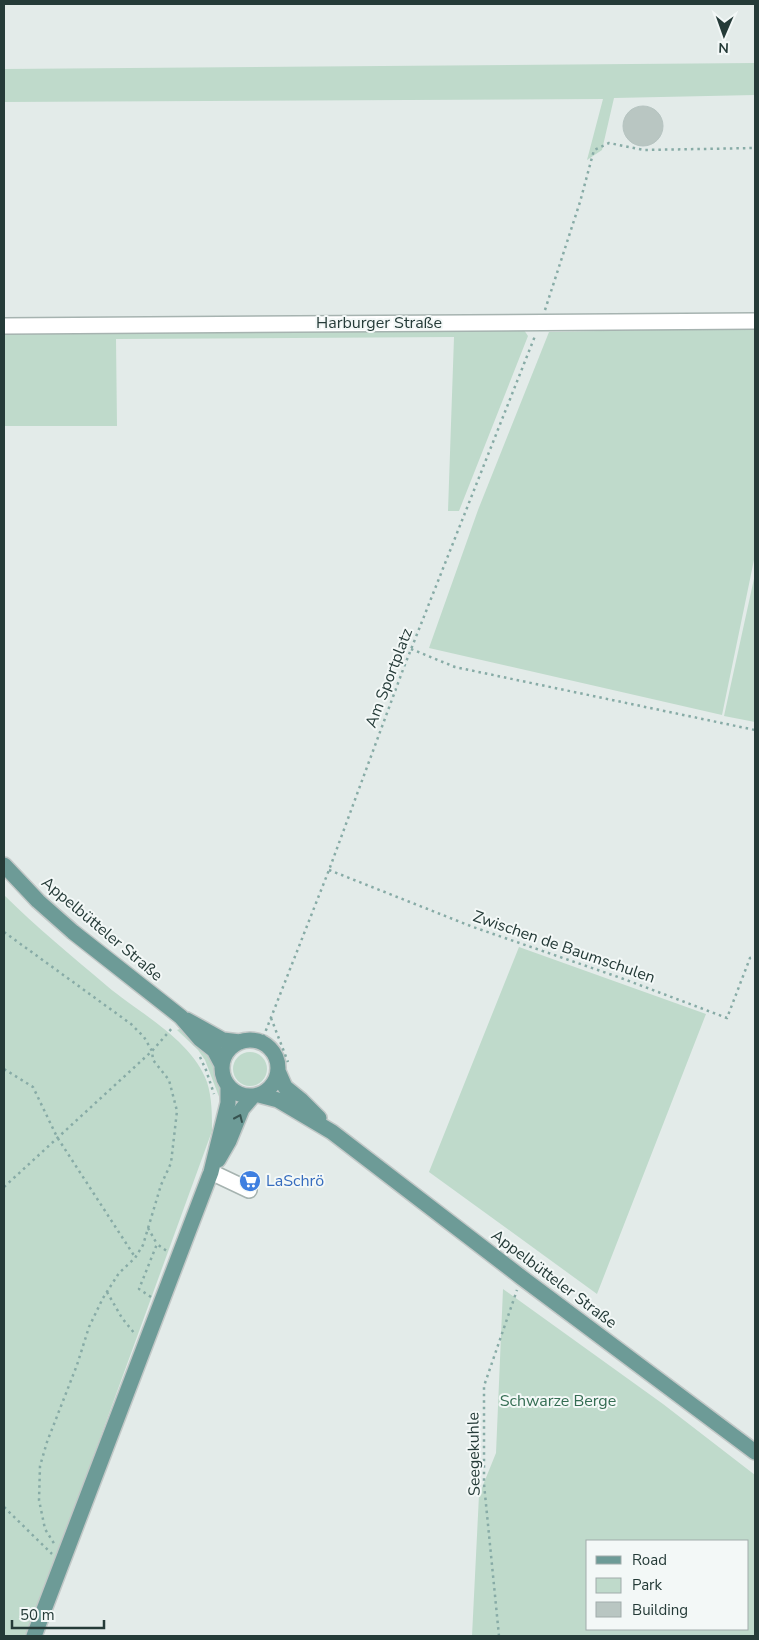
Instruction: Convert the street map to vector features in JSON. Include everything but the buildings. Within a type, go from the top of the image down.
[{"type":"main road","name":"Appelbütteler Straße","points":[[4,865],[38,902],[177,1022],[214,1050],[222,1065]]},
{"type":"main road","name":"Appelbütteler Straße","points":[[177,1022],[223,1040],[240,1042]]},
{"type":"main road","points":[[34,1636],[60,1558],[211,1172],[228,1141],[242,1109],[256,1096],[269,1090],[284,1071],[274,1054],[261,1042],[250,1040],[240,1042],[228,1051],[222,1065],[222,1075],[228,1086],[239,1094],[256,1096]]},
{"type":"main road","name":"Appelbütteler Straße","points":[[284,1071],[285,1087],[302,1100],[332,1132]]},
{"type":"main road","points":[[211,1172],[228,1103],[228,1086]]},
{"type":"main road","name":"Appelbütteler Straße","points":[[256,1096],[278,1100],[332,1132],[521,1277],[755,1452]]},
{"type":"street","name":"Harburger Straße","points":[[4,326],[542,318],[755,321]]},
{"type":"street","points":[[211,1172],[249,1190]]},
{"type":"path","name":"Am Sportplatz","points":[[261,1042],[329,870],[411,649],[542,318],[574,221],[594,150],[610,143],[644,150],[755,148]]},
{"type":"path","points":[[411,649],[455,667],[755,730]]},
{"type":"path","name":"Zwischen de Baumschulen","points":[[329,870],[473,927],[612,975],[726,1018],[750,958],[755,957]]},
{"type":"path","points":[[4,932],[131,1024],[144,1037],[152,1052],[153,1060],[169,1080],[177,1111],[171,1163],[161,1185],[144,1245],[135,1258],[119,1273],[89,1328],[40,1466],[39,1500],[45,1530],[60,1558]]},
{"type":"path","points":[[270,1017],[284,1071]]},
{"type":"path","points":[[177,1022],[177,1033]]},
{"type":"path","points":[[4,1187],[152,1052],[177,1022]]},
{"type":"path","points":[[198,1054],[206,1070],[215,1097]]},
{"type":"path","points":[[4,1068],[33,1086],[57,1137],[135,1258]]},
{"type":"path","points":[[148,1228],[157,1244],[177,1259]]},
{"type":"path","points":[[157,1244],[138,1289],[160,1304]]},
{"type":"path","name":"Seegekuhle","points":[[499,1636],[484,1484],[484,1386],[521,1277]]},
{"type":"path","points":[[107,1292],[122,1318],[144,1346]]},
{"type":"path","points":[[4,1507],[60,1558]]},
{"type":"green space","points":[[755,63],[755,95],[614,98],[602,150],[587,160],[603,99],[4,102],[4,69]]},
{"type":"green space","points":[[755,328],[755,555],[722,715],[429,648],[478,510],[549,332]]},
{"type":"green space","points":[[524,330],[528,336],[459,511],[448,511],[454,337],[116,339],[117,426],[4,426],[4,333]]},
{"type":"green space","points":[[755,574],[755,722],[724,716]]},
{"type":"green space","points":[[4,895],[107,986],[163,1028],[190,1053],[200,1067],[207,1082],[212,1118],[212,1131],[59,1551],[25,1636],[4,1636]]},
{"type":"green space","points":[[519,947],[706,1014],[597,1294],[429,1172]]},
{"type":"green space","points":[[182,1028],[209,1052],[223,1091],[221,1102],[205,1060],[198,1050],[177,1030]]},
{"type":"green space","points":[[250,1052],[262,1057],[267,1069],[262,1081],[250,1086],[238,1081],[233,1069],[238,1057]]},
{"type":"green space","name":"Schwarze Berge","points":[[503,1289],[663,1404],[755,1475],[755,1636],[472,1636],[479,1495],[496,1453]]},
{"type":"place","name":"LaSchrö","points":[[250,1181]]}]
